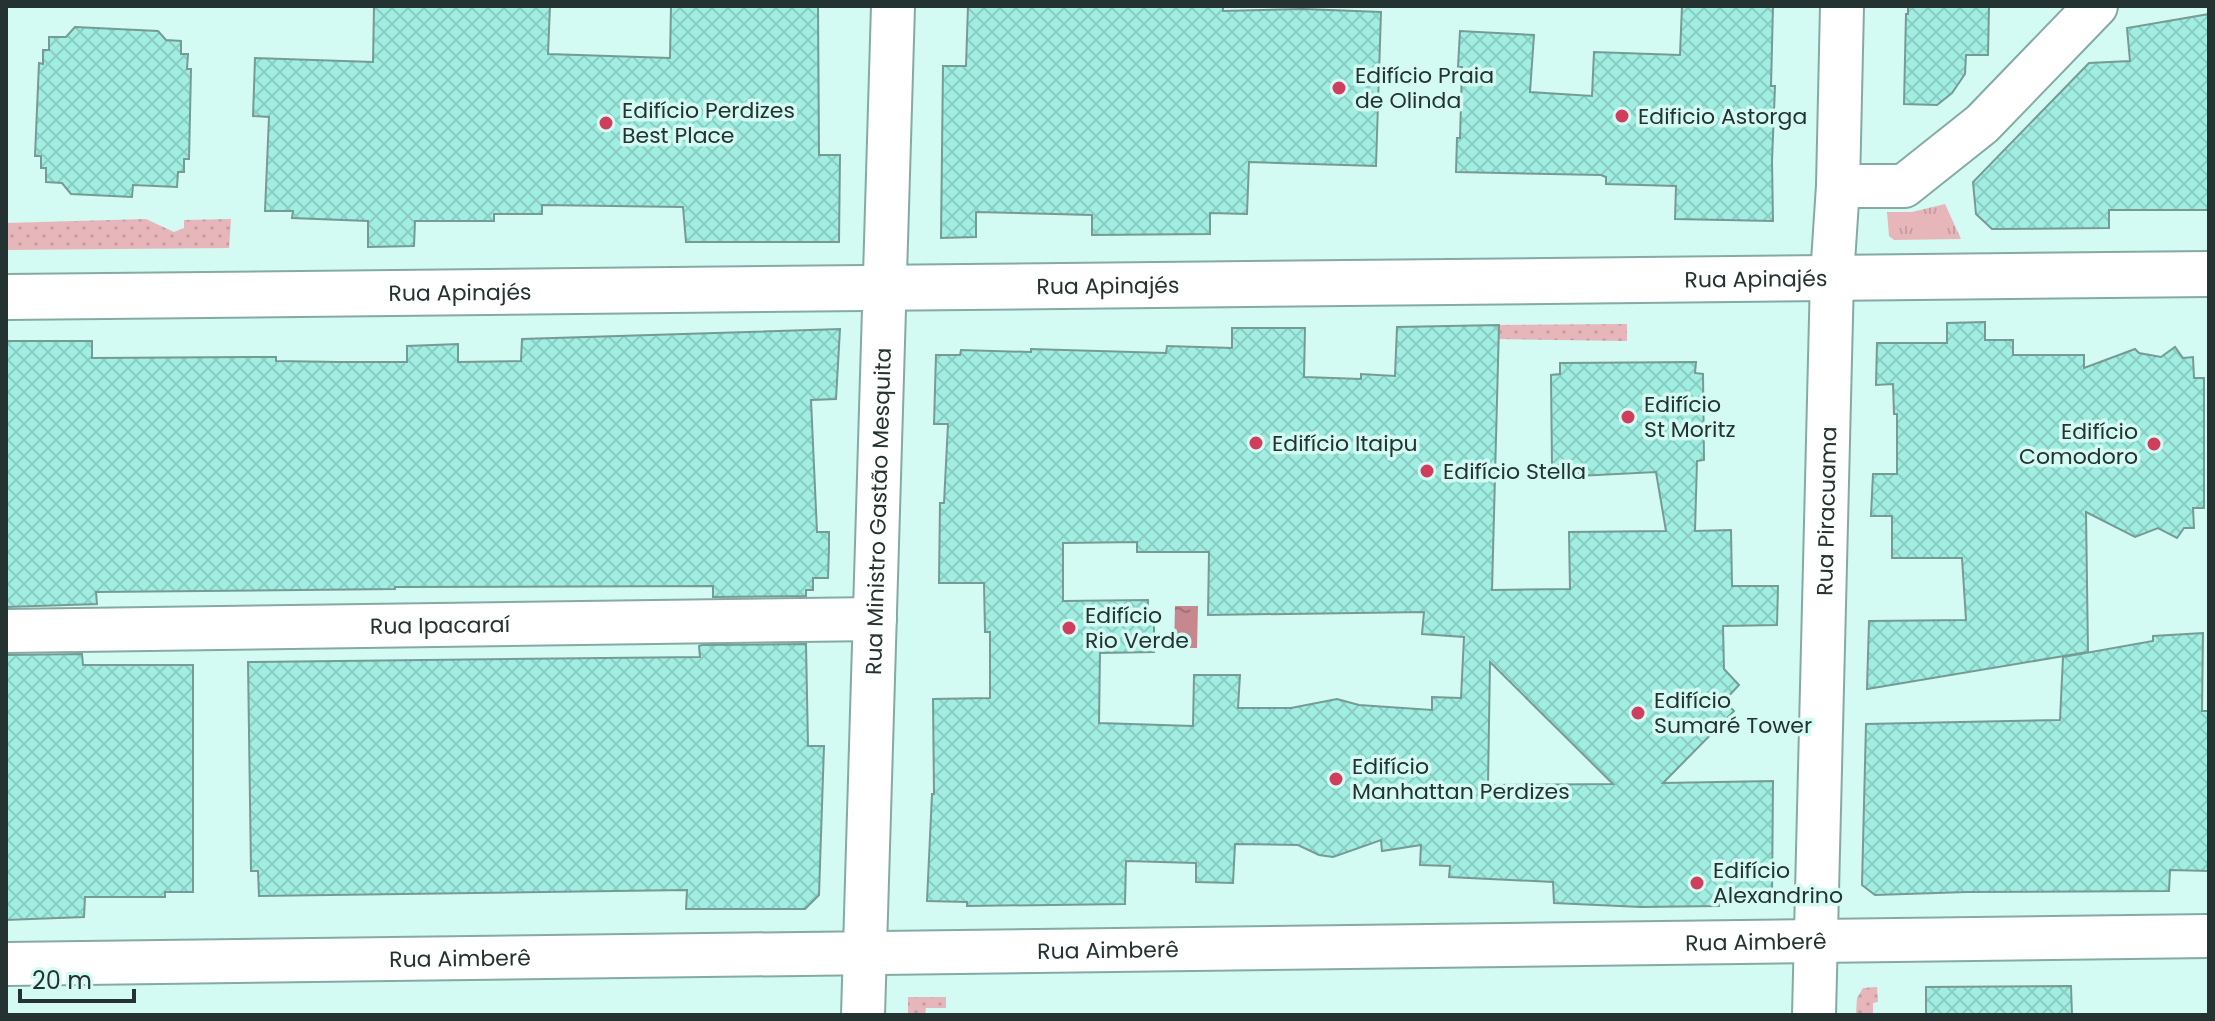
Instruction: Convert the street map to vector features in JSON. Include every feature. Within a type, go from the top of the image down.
[{"type":"street","name":"Rua Ministro Gastão Mesquita","points":[[863,1015],[893,6]]},
{"type":"street","name":"Rua Piracuama","points":[[1814,1015],[1832,277],[1838,186],[1842,6]]},
{"type":"street","points":[[1838,186],[1904,186],[1982,124],[2096,6]]},
{"type":"street","name":"Rua Apinajés","points":[[6,297],[2209,274]]},
{"type":"street","name":"Rua Ipacaraí","points":[[6,631],[875,619]]},
{"type":"street","name":"Rua Aimberê","points":[[6,964],[2209,936]]},
{"type":"green space","points":[[1945,204],[1961,239],[1894,240],[1889,236],[1887,212],[1912,212]]},
{"type":"green space","points":[[146,219],[174,232],[184,228],[184,220],[231,219],[229,248],[6,250],[6,223]]},
{"type":"green space","points":[[1627,324],[1627,341],[1498,339],[1499,325]]},
{"type":"green space","points":[[1877,987],[1878,1002],[1873,1003],[1873,1015],[1856,1015],[1857,998],[1863,988]]},
{"type":"green space","points":[[908,997],[946,997],[946,1008],[926,1008],[925,1015],[908,1015]]},
{"type":"water","points":[[1175,606],[1198,606],[1197,648],[1174,648]]},
{"type":"building","points":[[374,6],[550,6],[548,54],[670,58],[671,6],[818,6],[819,155],[840,155],[839,242],[686,242],[683,207],[542,205],[542,214],[494,214],[494,221],[415,221],[414,246],[368,247],[368,221],[292,218],[293,211],[265,211],[269,117],[253,116],[255,58],[373,62]]},
{"type":"building","points":[[968,6],[1223,6],[1223,11],[1303,9],[1381,12],[1376,166],[1249,162],[1247,214],[1210,213],[1210,234],[1092,235],[1092,215],[976,212],[976,237],[941,238],[943,66],[966,66]]},
{"type":"building","points":[[1682,6],[1773,6],[1773,221],[1675,219],[1676,186],[1606,184],[1606,177],[1601,175],[1456,172],[1457,138],[1460,138],[1460,31],[1534,35],[1530,92],[1592,96],[1594,52],[1680,55]]},
{"type":"building","points":[[1908,6],[1989,6],[1988,55],[1966,55],[1965,74],[1952,93],[1937,105],[1904,104]]},
{"type":"building","points":[[2209,14],[2209,210],[2109,210],[2109,228],[1992,229],[1976,214],[1973,182],[2089,63],[2130,61],[2127,28]]},
{"type":"building","points":[[75,27],[158,31],[166,40],[181,41],[181,54],[188,54],[187,69],[191,69],[189,159],[184,159],[184,172],[178,172],[177,187],[133,185],[132,197],[71,194],[62,183],[46,182],[46,168],[41,168],[41,156],[35,156],[39,63],[43,64],[43,50],[49,50],[49,37],[66,37]]},
{"type":"building","points":[[1985,322],[1985,340],[2013,340],[2013,355],[2084,355],[2084,368],[2135,349],[2139,353],[2161,357],[2175,347],[2183,358],[2193,357],[2194,378],[2204,378],[2204,508],[2193,508],[2194,528],[2184,528],[2177,538],[2158,528],[2135,537],[2086,512],[2088,652],[1867,689],[1869,621],[1966,620],[1962,558],[1892,558],[1892,516],[1871,516],[1873,474],[1897,474],[1897,414],[1894,414],[1893,384],[1876,385],[1877,343],[1947,343],[1947,323]]},
{"type":"building","points":[[1499,325],[1492,590],[1570,589],[1569,532],[1666,531],[1656,472],[1578,476],[1578,473],[1562,474],[1562,465],[1552,465],[1551,375],[1560,374],[1560,363],[1696,362],[1695,373],[1703,374],[1704,460],[1697,461],[1695,531],[1731,530],[1732,586],[1778,586],[1777,625],[1723,626],[1724,669],[1739,685],[1724,701],[1734,711],[1663,783],[1773,781],[1772,899],[1718,899],[1719,906],[1641,907],[1554,903],[1553,882],[1449,877],[1450,866],[1420,865],[1421,845],[1382,851],[1381,840],[1333,857],[1319,855],[1298,845],[1235,844],[1233,883],[1196,882],[1196,863],[1126,861],[1125,904],[967,906],[967,902],[927,901],[934,794],[933,699],[990,698],[990,632],[985,632],[984,583],[939,583],[940,503],[944,503],[948,424],[934,424],[936,355],[960,355],[961,350],[1031,352],[1031,349],[1166,353],[1167,346],[1232,348],[1232,328],[1305,328],[1304,377],[1361,379],[1361,374],[1395,376],[1397,327]],"holes":[[[1137,542],[1137,552],[1209,552],[1208,615],[1424,612],[1422,634],[1464,637],[1461,698],[1432,697],[1432,710],[1359,705],[1337,699],[1291,708],[1238,708],[1240,675],[1194,675],[1193,726],[1099,723],[1100,653],[1154,652],[1154,621],[1148,621],[1148,600],[1063,601],[1063,543]],[[1490,662],[1613,784],[1488,785]]]},
{"type":"building","points":[[840,329],[836,399],[811,400],[817,532],[829,532],[829,547],[828,578],[813,578],[813,590],[806,590],[806,596],[713,597],[713,586],[395,587],[96,592],[97,604],[6,607],[6,341],[92,341],[92,358],[276,357],[276,361],[338,362],[407,362],[407,346],[458,344],[458,362],[521,361],[522,339]]},
{"type":"building","points":[[2203,633],[2202,711],[2209,711],[2209,871],[2170,870],[2169,891],[1875,895],[1862,885],[1866,724],[2060,720],[2063,657],[2153,641],[2153,636]]},
{"type":"building","points":[[806,644],[808,746],[824,746],[819,895],[805,909],[686,909],[687,890],[259,896],[258,871],[251,871],[248,662],[700,657],[699,646],[702,645]]},
{"type":"building","points":[[82,654],[83,665],[193,665],[193,892],[165,892],[165,897],[85,897],[84,917],[6,920],[6,655]]},
{"type":"building","points":[[2071,986],[2072,1015],[1926,1015],[1926,987]]},
{"type":"place","name":"Edifício Praia de Olinda","points":[[1339,88]]},
{"type":"place","name":"Edificio Astorga","points":[[1622,116]]},
{"type":"place","name":"Edifício Perdizes Best Place","points":[[606,123]]},
{"type":"place","name":"Edifício St Moritz","points":[[1628,417]]},
{"type":"place","name":"Edifício Itaipu","points":[[1256,443]]},
{"type":"place","name":"Edifício Comodoro","points":[[2154,444]]},
{"type":"place","name":"Edifício Stella","points":[[1427,471]]},
{"type":"place","name":"Edifício Rio Verde","points":[[1069,628]]},
{"type":"place","name":"Edifício Sumaré Tower","points":[[1638,713]]},
{"type":"place","name":"Edifício Manhattan Perdizes","points":[[1336,779]]},
{"type":"place","name":"Edifício Alexandrino","points":[[1697,883]]}]
